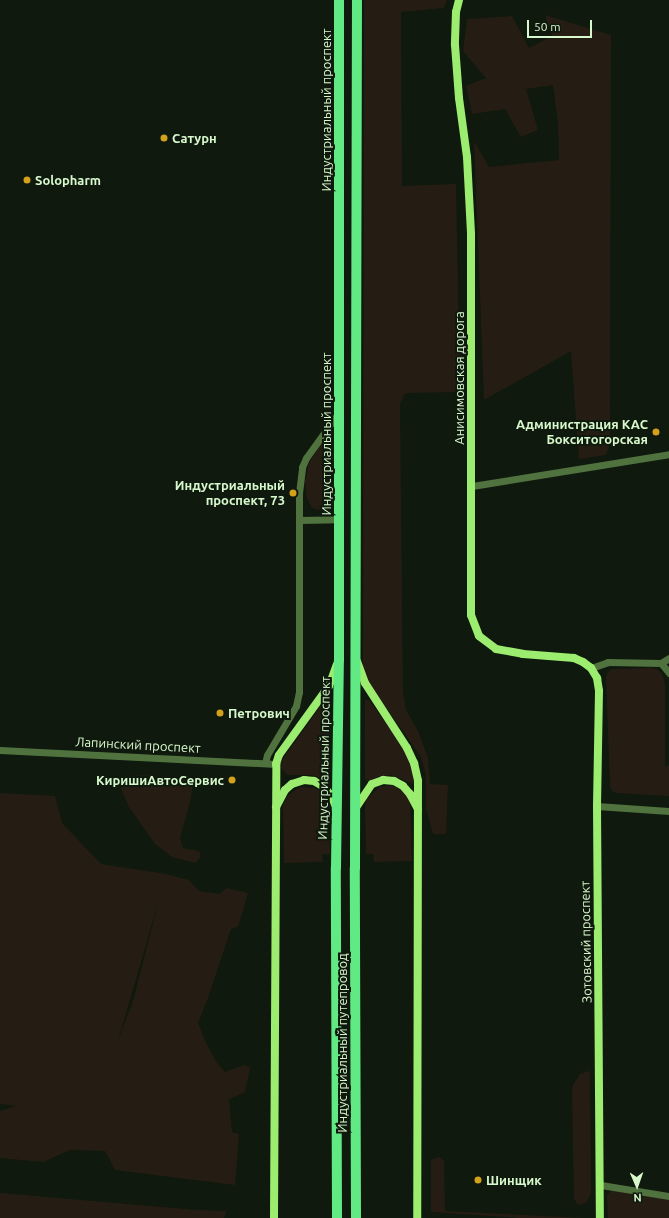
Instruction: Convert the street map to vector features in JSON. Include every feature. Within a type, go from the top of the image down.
[{"type":"main road","name":"Индустриальный проспект","points":[[336,868],[339,660],[339,0]]},
{"type":"main road","points":[[355,809],[357,660],[357,0]]},
{"type":"main road","name":"Индустриальный путепровод","points":[[355,809],[356,1218]]},
{"type":"main road","name":"Индустриальный путепровод","points":[[336,868],[337,1218]]},
{"type":"street","name":"Анисимовская дорога","points":[[459,0],[456,12],[455,45],[467,157],[470,219],[472,486],[471,616],[479,636],[496,649],[523,654],[574,658],[591,668]]},
{"type":"street","points":[[265,764],[267,755],[296,706],[299,692],[300,477],[302,467],[306,458],[339,412]]},
{"type":"street","points":[[472,486],[669,454]]},
{"type":"street","points":[[300,520],[339,519]]},
{"type":"street","points":[[591,668],[608,662],[661,663],[669,658]]},
{"type":"street","points":[[274,1218],[276,764],[279,755],[329,686],[339,660]]},
{"type":"street","points":[[357,660],[365,683],[397,730],[414,763],[418,781],[417,1218]]},
{"type":"street","points":[[661,663],[669,673]]},
{"type":"street","name":"Зотовский проспект","points":[[591,668],[597,678],[599,690],[597,806],[601,1185],[600,1218]]},
{"type":"street","name":"Лапинский проспект","points":[[0,750],[276,764]]},
{"type":"street","points":[[275,809],[285,790],[292,784],[304,780],[314,781],[324,787],[332,797],[337,810]]},
{"type":"street","points":[[355,809],[372,784],[382,780],[394,781],[403,786],[410,794],[419,812]]},
{"type":"street","points":[[597,806],[669,811]]},
{"type":"street","points":[[601,1185],[669,1196]]},
{"type":"shaded area","points":[[364,0],[447,0],[444,8],[401,12],[402,186],[456,184],[460,392],[405,393],[400,404],[403,692],[406,710],[418,731],[428,758],[430,784],[448,785],[446,834],[433,834],[426,808],[426,775],[421,757],[371,686],[363,670]]},
{"type":"shaded area","points":[[545,15],[611,35],[610,444],[606,455],[579,459],[571,351],[484,400],[474,141],[489,167],[559,160],[558,123],[553,85],[526,89],[538,130],[521,137],[505,109],[472,114],[466,86],[486,78],[463,51],[467,19],[512,16],[529,48],[552,36]]},
{"type":"shaded area","points":[[325,437],[332,440],[331,501],[320,510],[312,508],[307,499],[305,482],[309,463]]},
{"type":"shaded area","points":[[652,668],[658,670],[662,674],[665,683],[665,766],[669,766],[669,796],[617,793],[612,791],[610,786],[606,677],[608,672],[612,669]]},
{"type":"shaded area","points":[[365,700],[369,700],[407,753],[412,762],[414,784],[391,775],[380,776],[368,781],[365,779]]},
{"type":"shaded area","points":[[328,701],[329,780],[327,781],[312,775],[287,775],[281,768],[282,760],[322,704]]},
{"type":"shaded area","points":[[154,775],[165,782],[194,778],[190,802],[180,838],[183,848],[199,851],[201,856],[196,863],[172,857],[155,844],[129,807],[121,789],[121,782],[126,776]]},
{"type":"shaded area","points":[[390,785],[401,789],[410,801],[412,861],[374,862],[373,854],[366,854],[365,804],[367,799],[379,787]]},
{"type":"shaded area","points":[[303,787],[319,790],[328,802],[330,854],[322,854],[323,862],[284,863],[283,805],[288,795],[298,788]]},
{"type":"shaded area","points":[[0,793],[55,796],[62,823],[101,864],[166,874],[189,880],[199,891],[220,894],[226,888],[248,893],[238,927],[231,929],[198,1023],[206,1043],[217,1063],[225,1072],[245,1065],[250,1068],[245,1092],[229,1099],[232,1132],[239,1134],[235,1185],[115,1170],[105,1151],[70,1150],[43,1162],[0,1158],[0,1111],[16,1106],[0,1104]],"holes":[[[159,900],[133,1001],[118,1041]]]},
{"type":"shaded area","points":[[587,1071],[590,1072],[591,1193],[587,1202],[580,1205],[577,1204],[574,1199],[572,1091],[573,1085],[580,1074]]},
{"type":"shaded area","points":[[439,1157],[444,1161],[445,1211],[585,1218],[520,1218],[431,1212],[431,1160]]},
{"type":"shaded area","points":[[612,1190],[669,1200],[669,1218],[608,1218],[607,1195]]},
{"type":"shaded area","points":[[0,1193],[197,1210],[227,1211],[224,1218],[0,1218]]},
{"type":"place","name":"Сатурн","points":[[164,138]]},
{"type":"place","name":"Solopharm","points":[[27,180]]},
{"type":"place","name":"Администрация КАС Бокситогорская","points":[[656,432]]},
{"type":"place","name":"Индустриальный проспект, 73","points":[[293,493]]},
{"type":"place","name":"Петрович","points":[[220,713]]},
{"type":"place","name":"КиришиАвтоСервис","points":[[232,780]]},
{"type":"place","name":"Шинщик","points":[[478,1180]]}]
